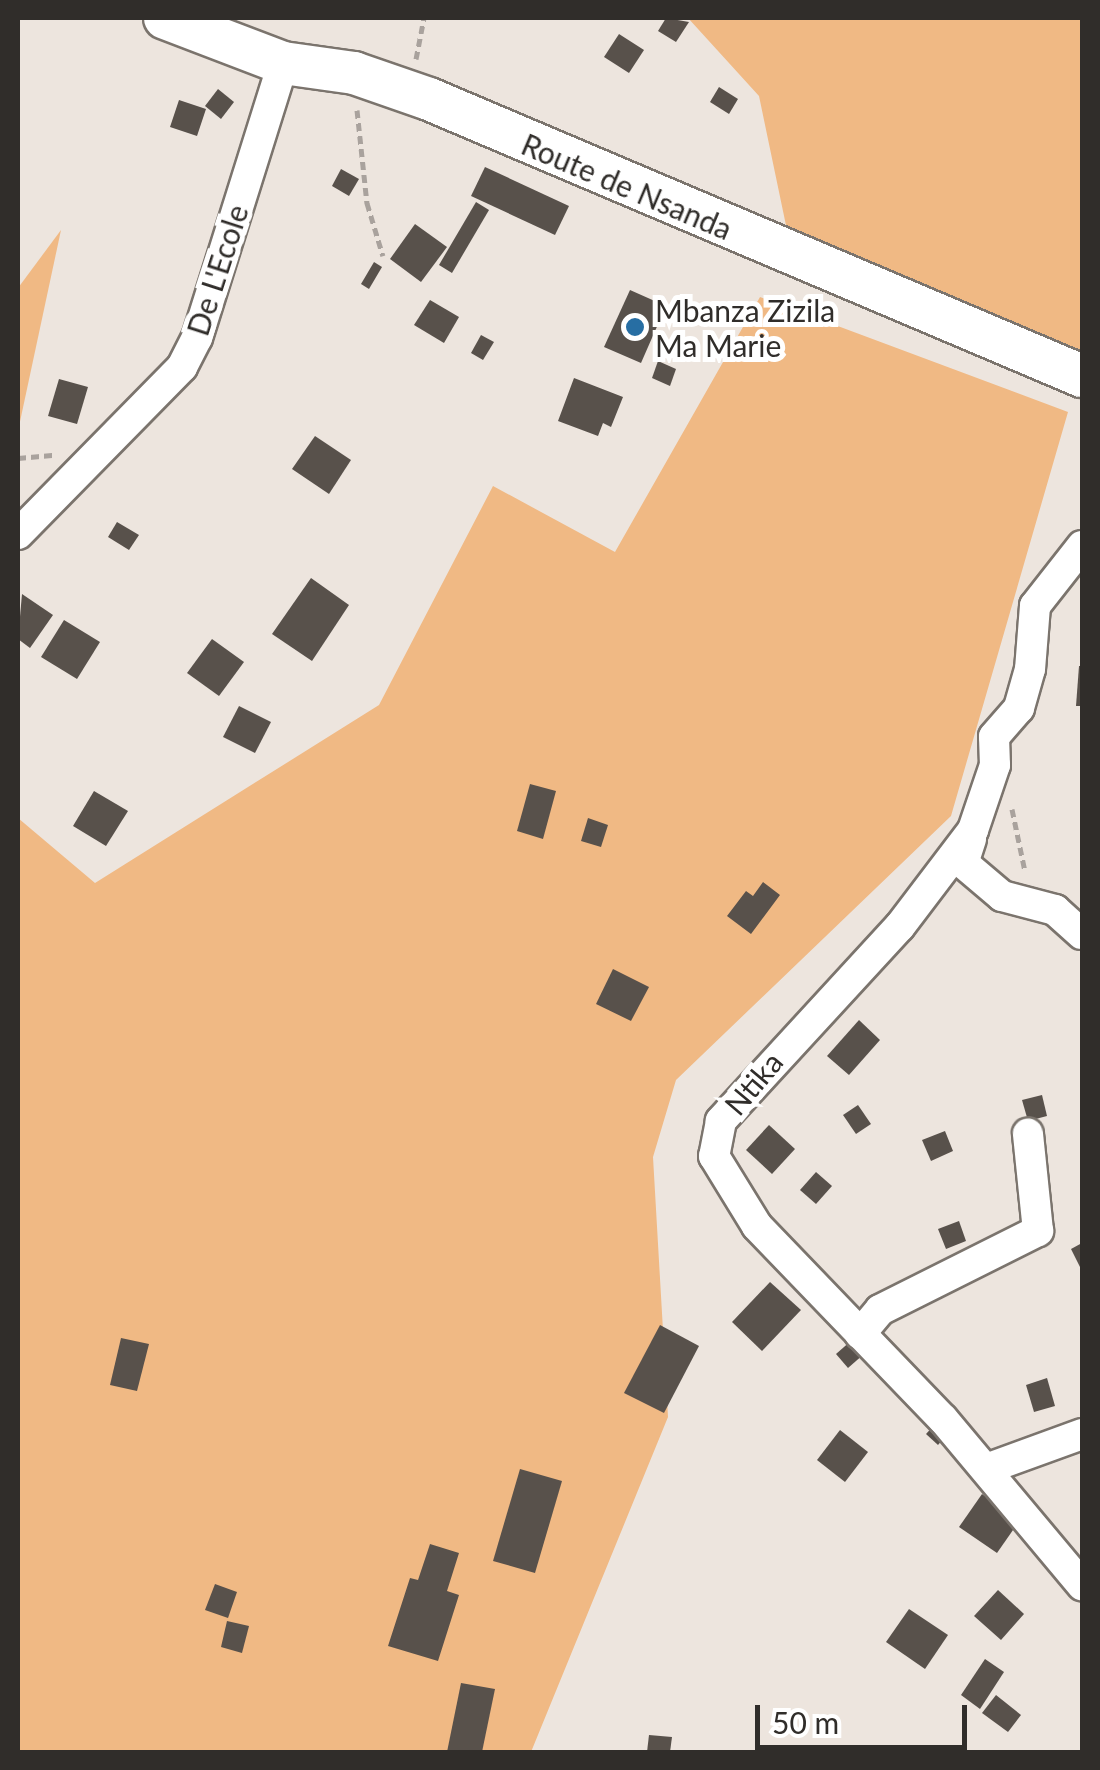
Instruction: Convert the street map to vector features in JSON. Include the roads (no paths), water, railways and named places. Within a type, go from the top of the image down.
[{"type":"street","name":"Route de Nsanda","points":[[165,18],[282,62],[354,72],[1082,377]]},
{"type":"street","name":"De L'Ecole","points":[[18,534],[182,366],[197,338],[282,62]]},
{"type":"street","name":"Ntika","points":[[1082,546],[1035,606],[1030,669],[1019,708],[994,737],[995,765],[977,822],[900,926],[721,1121],[714,1156],[726,1184],[785,1258],[986,1469],[1082,1585]]},
{"type":"street","points":[[977,822],[963,864],[1002,896],[1055,910],[1082,934]]},
{"type":"street","points":[[860,1334],[880,1310],[1038,1231],[1028,1134]]},
{"type":"street","points":[[986,1469],[1082,1434]]},
{"type":"place","name":"Mbanza Zizila Ma Marie","points":[[635,327]]}]
